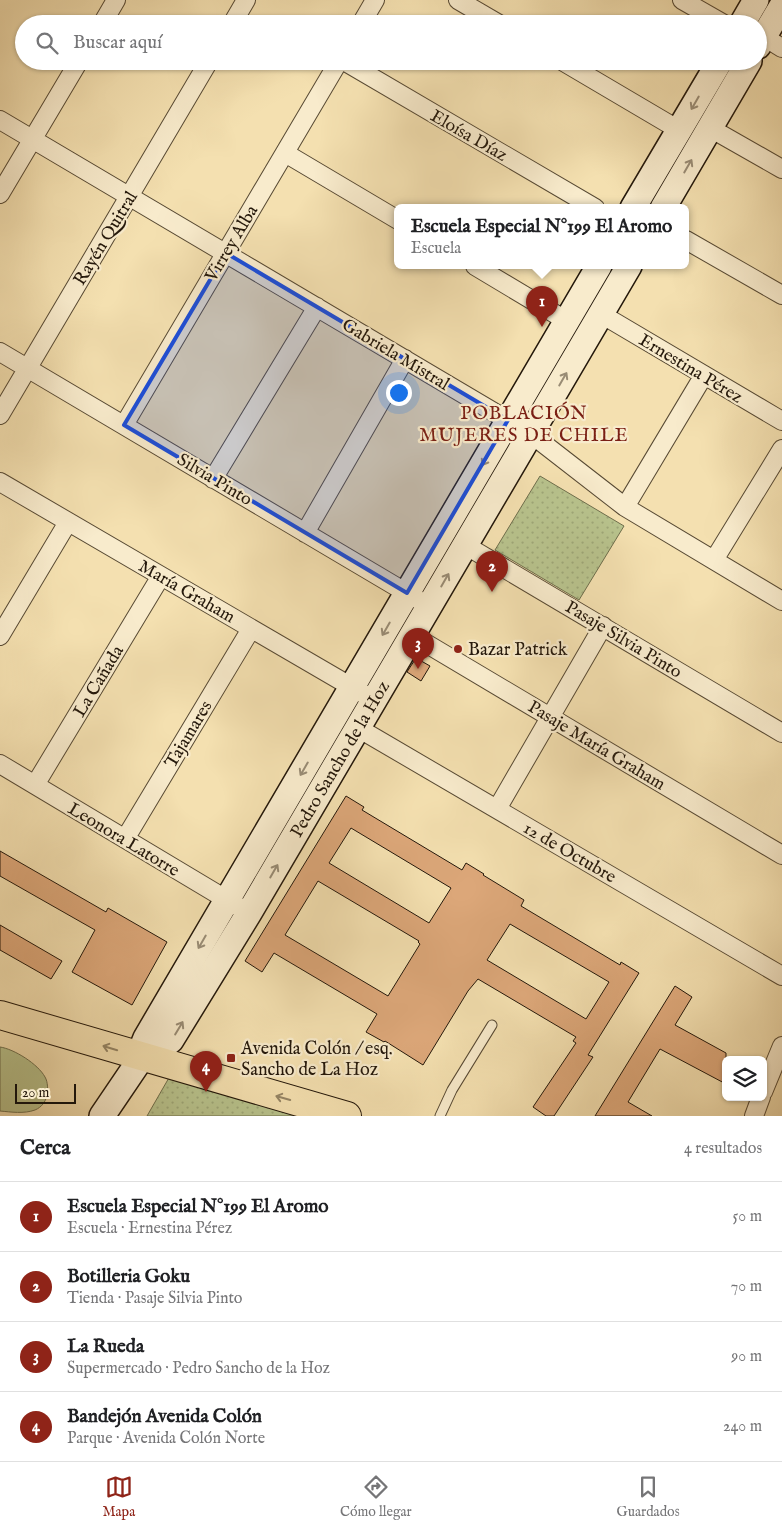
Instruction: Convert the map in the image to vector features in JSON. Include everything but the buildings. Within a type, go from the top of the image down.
[{"type":"main road","points":[[0,1015],[347,1116]]},
{"type":"street","points":[[107,15],[116,0]]},
{"type":"street","points":[[237,15],[246,0]]},
{"type":"street","points":[[366,15],[375,0]]},
{"type":"street","points":[[458,0],[484,15]]},
{"type":"street","points":[[682,0],[708,15]]},
{"type":"street","points":[[747,15],[756,0]]},
{"type":"street","points":[[768,44],[782,6]]},
{"type":"street","points":[[0,194],[74,70]]},
{"type":"street","name":"Rayén Quitral","points":[[0,415],[205,70]]},
{"type":"street","name":"Virrey Alba","points":[[124,426],[334,70]]},
{"type":"street","name":"Eloísa Díaz","points":[[359,70],[588,204]]},
{"type":"street","points":[[577,70],[679,130]]},
{"type":"street","points":[[635,204],[715,70]]},
{"type":"street","points":[[665,204],[745,70]]},
{"type":"street","name":"Gabriela Mistral","points":[[0,120],[531,434],[624,507],[782,601]]},
{"type":"street","points":[[710,128],[782,169]]},
{"type":"street","points":[[285,153],[394,218]]},
{"type":"street","points":[[689,242],[782,296]]},
{"type":"street","points":[[480,269],[567,321]]},
{"type":"street","name":"Pedro Sancho de la Hoz","points":[[102,1116],[142,1057],[142,1048],[146,1038],[598,269]]},
{"type":"street","name":"Pedro Sancho de la Hoz","points":[[142,1057],[156,1053],[171,1040],[249,913],[627,269]]},
{"type":"street","points":[[213,478],[317,307]]},
{"type":"street","name":"Ernestina Pérez","points":[[601,314],[704,375],[780,417]]},
{"type":"street","name":"Silvia Pinto","points":[[0,352],[429,607]]},
{"type":"street","points":[[305,533],[405,359]]},
{"type":"street","points":[[624,507],[704,375]]},
{"type":"street","points":[[714,560],[782,449]]},
{"type":"street","name":"María Graham","points":[[0,482],[374,700]]},
{"type":"street","points":[[0,636],[68,522]]},
{"type":"street","name":"Pasaje Silvia Pinto","points":[[465,544],[782,733]]},
{"type":"street","name":"La Cañada","points":[[34,785],[162,576]]},
{"type":"street","points":[[497,809],[604,626]]},
{"type":"street","name":"Tajamares","points":[[125,839],[250,628]]},
{"type":"street","name":"Pasaje María Graham","points":[[412,635],[782,855]]},
{"type":"street","name":"12 de Octubre","points":[[358,728],[782,976]]},
{"type":"street","name":"Leonora Latorre","points":[[0,764],[249,913]]},
{"type":"street","points":[[767,1082],[782,1046]]},
{"type":"street","points":[[754,1116],[760,1101]]},
{"type":"lane","points":[[440,1116],[452,1090],[492,1025]]},
{"type":"highlighted area","points":[[226,253],[508,420],[407,593],[124,425]]},
{"type":"green space","points":[[540,476],[624,526],[579,600],[495,550]]},
{"type":"green space","points":[[0,1047],[6,1048],[25,1058],[37,1067],[45,1077],[48,1086],[47,1096],[43,1104],[37,1109],[22,1112],[0,1111]]},
{"type":"green space","points":[[174,1069],[327,1116],[147,1116]]},
{"type":"place","name":"Escuela Especial N°199 El Aromo","points":[[542,327]]},
{"type":"place","name":"Botilleria Goku","points":[[492,592]]},
{"type":"place","name":"Bazar Patrick","points":[[458,649]]},
{"type":"place","name":"La Rueda","points":[[418,669]]},
{"type":"place","name":"Avenida Colón / esq. Sancho de La Hoz","points":[[231,1058]]},
{"type":"place","name":"Bandejón Avenida Colón","points":[[206,1092]]},
{"type":"district","name":"POBLACIÓN MUJERES DE CHILE","points":[[524,423]]}]
